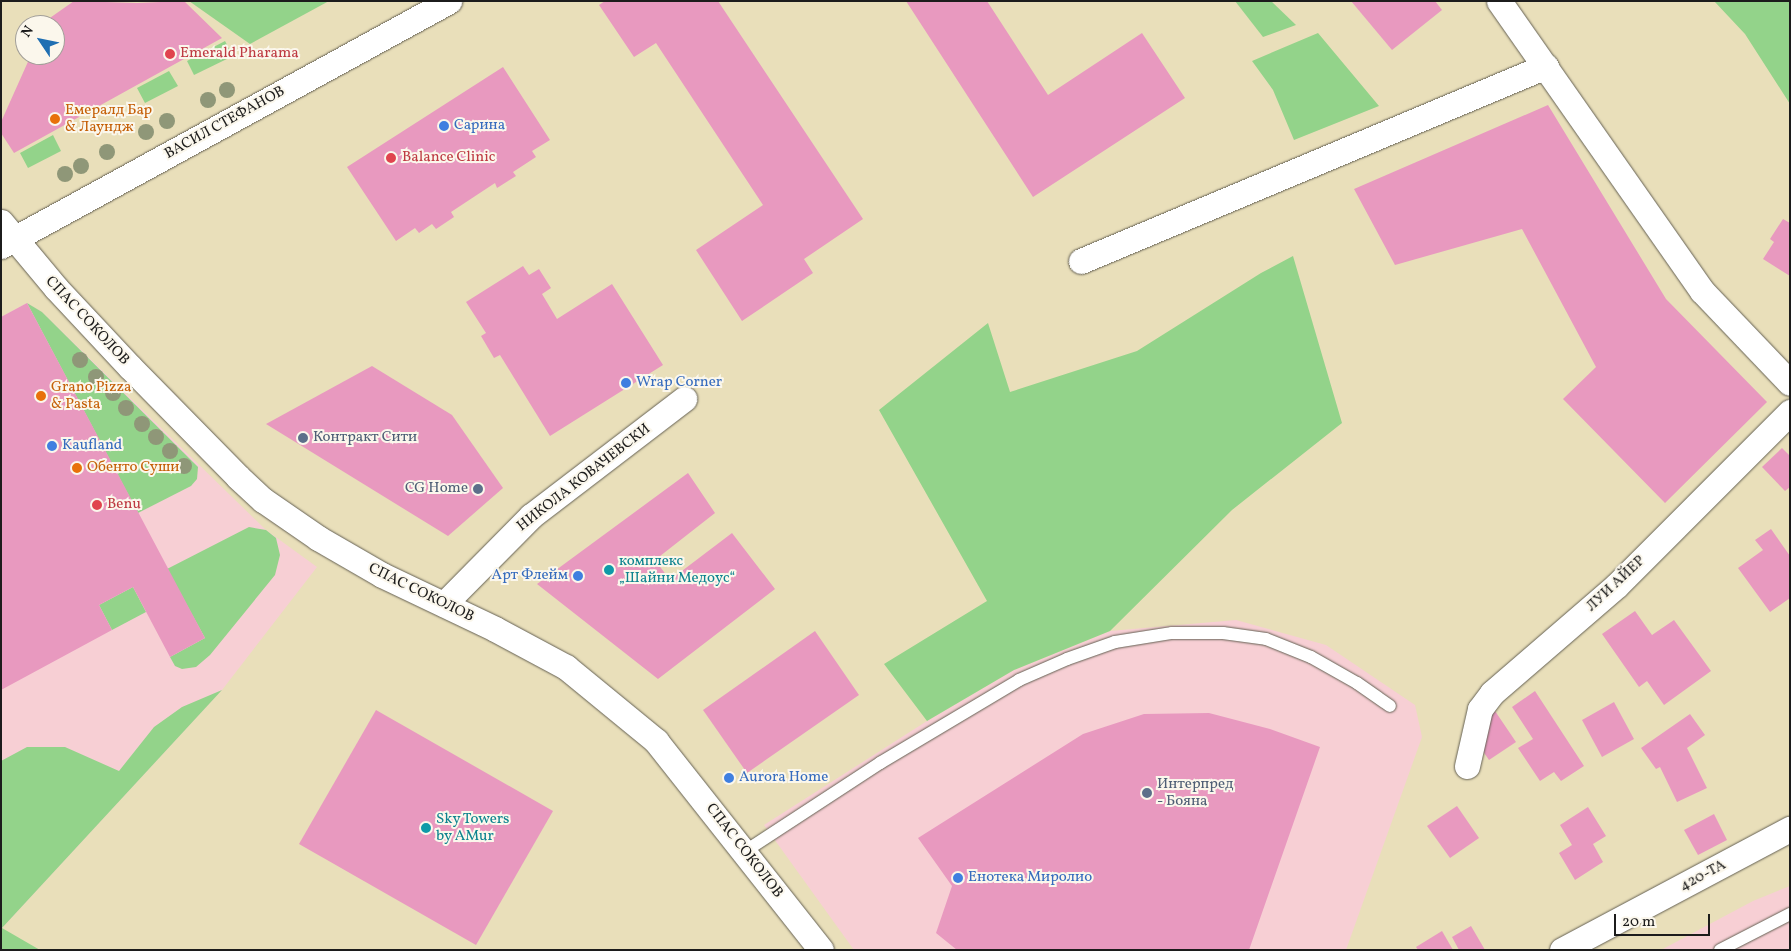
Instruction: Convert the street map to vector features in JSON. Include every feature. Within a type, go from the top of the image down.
[{"type":"street","name":"ВАСИЛ СТЕФАНОВ","points":[[5,236],[449,1]]},
{"type":"street","points":[[1499,1],[1702,291],[1790,383]]},
{"type":"street","points":[[1081,261],[1546,66]]},
{"type":"street","name":"СПАС СОКОЛОВ","points":[[5,236],[130,367],[263,500],[318,538],[382,575],[444,604],[566,667],[656,741],[821,950]]},
{"type":"street","name":"НИКОЛА КОВАЧЕВСКИ","points":[[444,604],[531,516],[684,399]]},
{"type":"street","name":"ЛУИ АЙЕР","points":[[1468,766],[1480,709],[1492,693],[1617,585],[1790,412]]},
{"type":"street","name":"420-ТА","points":[[1562,950],[1790,828]]},
{"type":"lane","points":[[744,852],[880,763],[1019,680],[1067,659],[1115,642],[1172,633],[1223,633],[1266,639],[1311,657],[1357,683],[1390,706]]},
{"type":"lane","points":[[1720,950],[1790,914]]},
{"type":"shaded area","points":[[27,303],[42,312],[266,530],[317,567],[222,690],[2,928],[1,317]]},
{"type":"shaded area","points":[[1236,620],[1326,645],[1415,705],[1422,737],[1346,950],[854,950],[764,825],[927,721],[1014,670],[1110,631]]},
{"type":"shaded area","points":[[1790,886],[1790,950],[1661,950],[1753,901]]},
{"type":"green space","points":[[189,1],[329,1],[250,44]]},
{"type":"green space","points":[[1235,1],[1271,1],[1296,25],[1263,37]]},
{"type":"green space","points":[[1714,1],[1790,1],[1790,104],[1745,34]]},
{"type":"green space","points":[[1318,33],[1379,106],[1294,140],[1273,90],[1252,61]]},
{"type":"green space","points":[[225,41],[233,56],[194,75],[187,61]]},
{"type":"green space","points":[[169,71],[178,86],[145,103],[137,88]]},
{"type":"green space","points":[[53,135],[61,151],[28,168],[20,153]]},
{"type":"green space","points":[[1293,256],[1342,423],[1232,510],[1110,631],[1014,670],[927,721],[884,664],[987,601],[879,410],[988,323],[1010,392],[1137,351],[1261,273]]},
{"type":"green space","points":[[27,303],[42,312],[198,467],[197,479],[191,486],[138,513]]},
{"type":"green space","points":[[249,527],[266,530],[276,538],[280,555],[275,575],[210,655],[196,667],[182,669],[175,666],[170,657],[205,638],[167,569]]},
{"type":"green space","points":[[133,587],[146,612],[112,630],[99,605]]},
{"type":"green space","points":[[222,690],[2,928],[40,950],[1,950],[1,761],[27,747],[65,747],[119,771],[154,727],[182,707]]},
{"type":"building","points":[[74,1],[137,3],[184,1],[222,38],[14,153],[1,133],[1,122],[27,65],[65,65],[65,15],[54,15]]},
{"type":"building","points":[[605,1],[718,1],[863,219],[804,259],[813,273],[742,321],[696,250],[763,205],[656,43],[634,57],[599,5]]},
{"type":"building","points":[[906,1],[987,1],[1048,95],[1142,33],[1185,98],[1033,197]]},
{"type":"building","points":[[1351,1],[1435,1],[1442,10],[1392,50]]},
{"type":"building","points":[[503,67],[550,140],[532,151],[536,157],[513,172],[516,176],[497,188],[495,183],[451,212],[454,217],[436,229],[432,224],[419,233],[415,228],[396,241],[347,167]]},
{"type":"building","points":[[1548,105],[1666,299],[1767,402],[1665,503],[1563,399],[1596,367],[1522,229],[1395,265],[1354,189]]},
{"type":"building","points":[[1783,219],[1790,223],[1790,276],[1763,259],[1774,242],[1770,239]]},
{"type":"building","points":[[523,266],[529,275],[539,269],[551,288],[542,294],[557,319],[612,284],[663,365],[550,436],[500,355],[494,358],[481,336],[486,333],[466,302]]},
{"type":"building","name":"Kaufland","points":[[27,303],[205,638],[170,657],[133,587],[99,605],[112,630],[1,690],[1,317]]},
{"type":"building","points":[[372,366],[452,415],[503,488],[448,536],[266,424]]},
{"type":"building","points":[[1782,448],[1790,456],[1790,487],[1785,491],[1762,467]]},
{"type":"building","name":"комплекс „Шайни Медоус“","points":[[688,473],[715,513],[655,560],[670,580],[732,533],[775,589],[658,679],[537,584]]},
{"type":"building","points":[[1771,529],[1790,556],[1790,598],[1770,612],[1738,568],[1763,550],[1755,540]]},
{"type":"building","points":[[1635,611],[1652,635],[1674,620],[1711,671],[1664,705],[1647,681],[1639,687],[1602,634]]},
{"type":"building","points":[[815,631],[859,695],[747,773],[703,710]]},
{"type":"building","points":[[1535,691],[1584,766],[1561,781],[1554,772],[1540,781],[1518,748],[1533,739],[1512,707]]},
{"type":"building","points":[[1614,702],[1634,739],[1602,757],[1582,720]]},
{"type":"building","name":"Sky Towers by AMur","points":[[376,710],[553,811],[476,945],[299,844]]},
{"type":"building","points":[[1495,711],[1516,742],[1489,760],[1476,741],[1488,733],[1480,720]]},
{"type":"building","name":"Интерпред - Бояна","points":[[1209,713],[1270,729],[1320,747],[1249,950],[957,950],[936,933],[952,886],[918,838],[1083,734],[1144,714]]},
{"type":"building","points":[[1690,714],[1705,735],[1687,748],[1707,788],[1677,802],[1660,767],[1656,769],[1641,748]]},
{"type":"building","points":[[1457,806],[1479,838],[1450,858],[1427,826]]},
{"type":"building","points":[[1588,807],[1606,836],[1593,844],[1603,862],[1575,880],[1559,853],[1572,845],[1560,825]]},
{"type":"building","points":[[1714,814],[1727,840],[1698,855],[1684,830]]},
{"type":"building","points":[[1471,926],[1485,950],[1459,950],[1452,937]]},
{"type":"building","points":[[1442,931],[1453,950],[1418,950],[1416,947]]},
{"type":"place","name":"Emerald Pharama","points":[[170,54]]},
{"type":"place","name":"Емералд Бар & Лаундж","points":[[55,119]]},
{"type":"place","name":"Сарина","points":[[444,126]]},
{"type":"place","name":"Balance Clinic","points":[[391,158]]},
{"type":"place","name":"Wrap Corner","points":[[626,383]]},
{"type":"place","name":"Grano Pizza & Pasta","points":[[41,396]]},
{"type":"place","name":"Контракт Сити","points":[[303,438]]},
{"type":"place","name":"Kaufland","points":[[52,446]]},
{"type":"place","name":"Обенто Суши","points":[[77,468]]},
{"type":"place","name":"CG Home","points":[[478,489]]},
{"type":"place","name":"Benu","points":[[97,505]]},
{"type":"place","name":"комплекс „Шайни Медоус“","points":[[609,570]]},
{"type":"place","name":"Арт Флейм","points":[[578,576]]},
{"type":"place","name":"Aurora Home","points":[[729,778]]},
{"type":"place","name":"Интерпред - Бояна","points":[[1147,793]]},
{"type":"place","name":"Sky Towers by AMur","points":[[426,828]]},
{"type":"place","name":"Енотека Миролио","points":[[958,878]]}]
